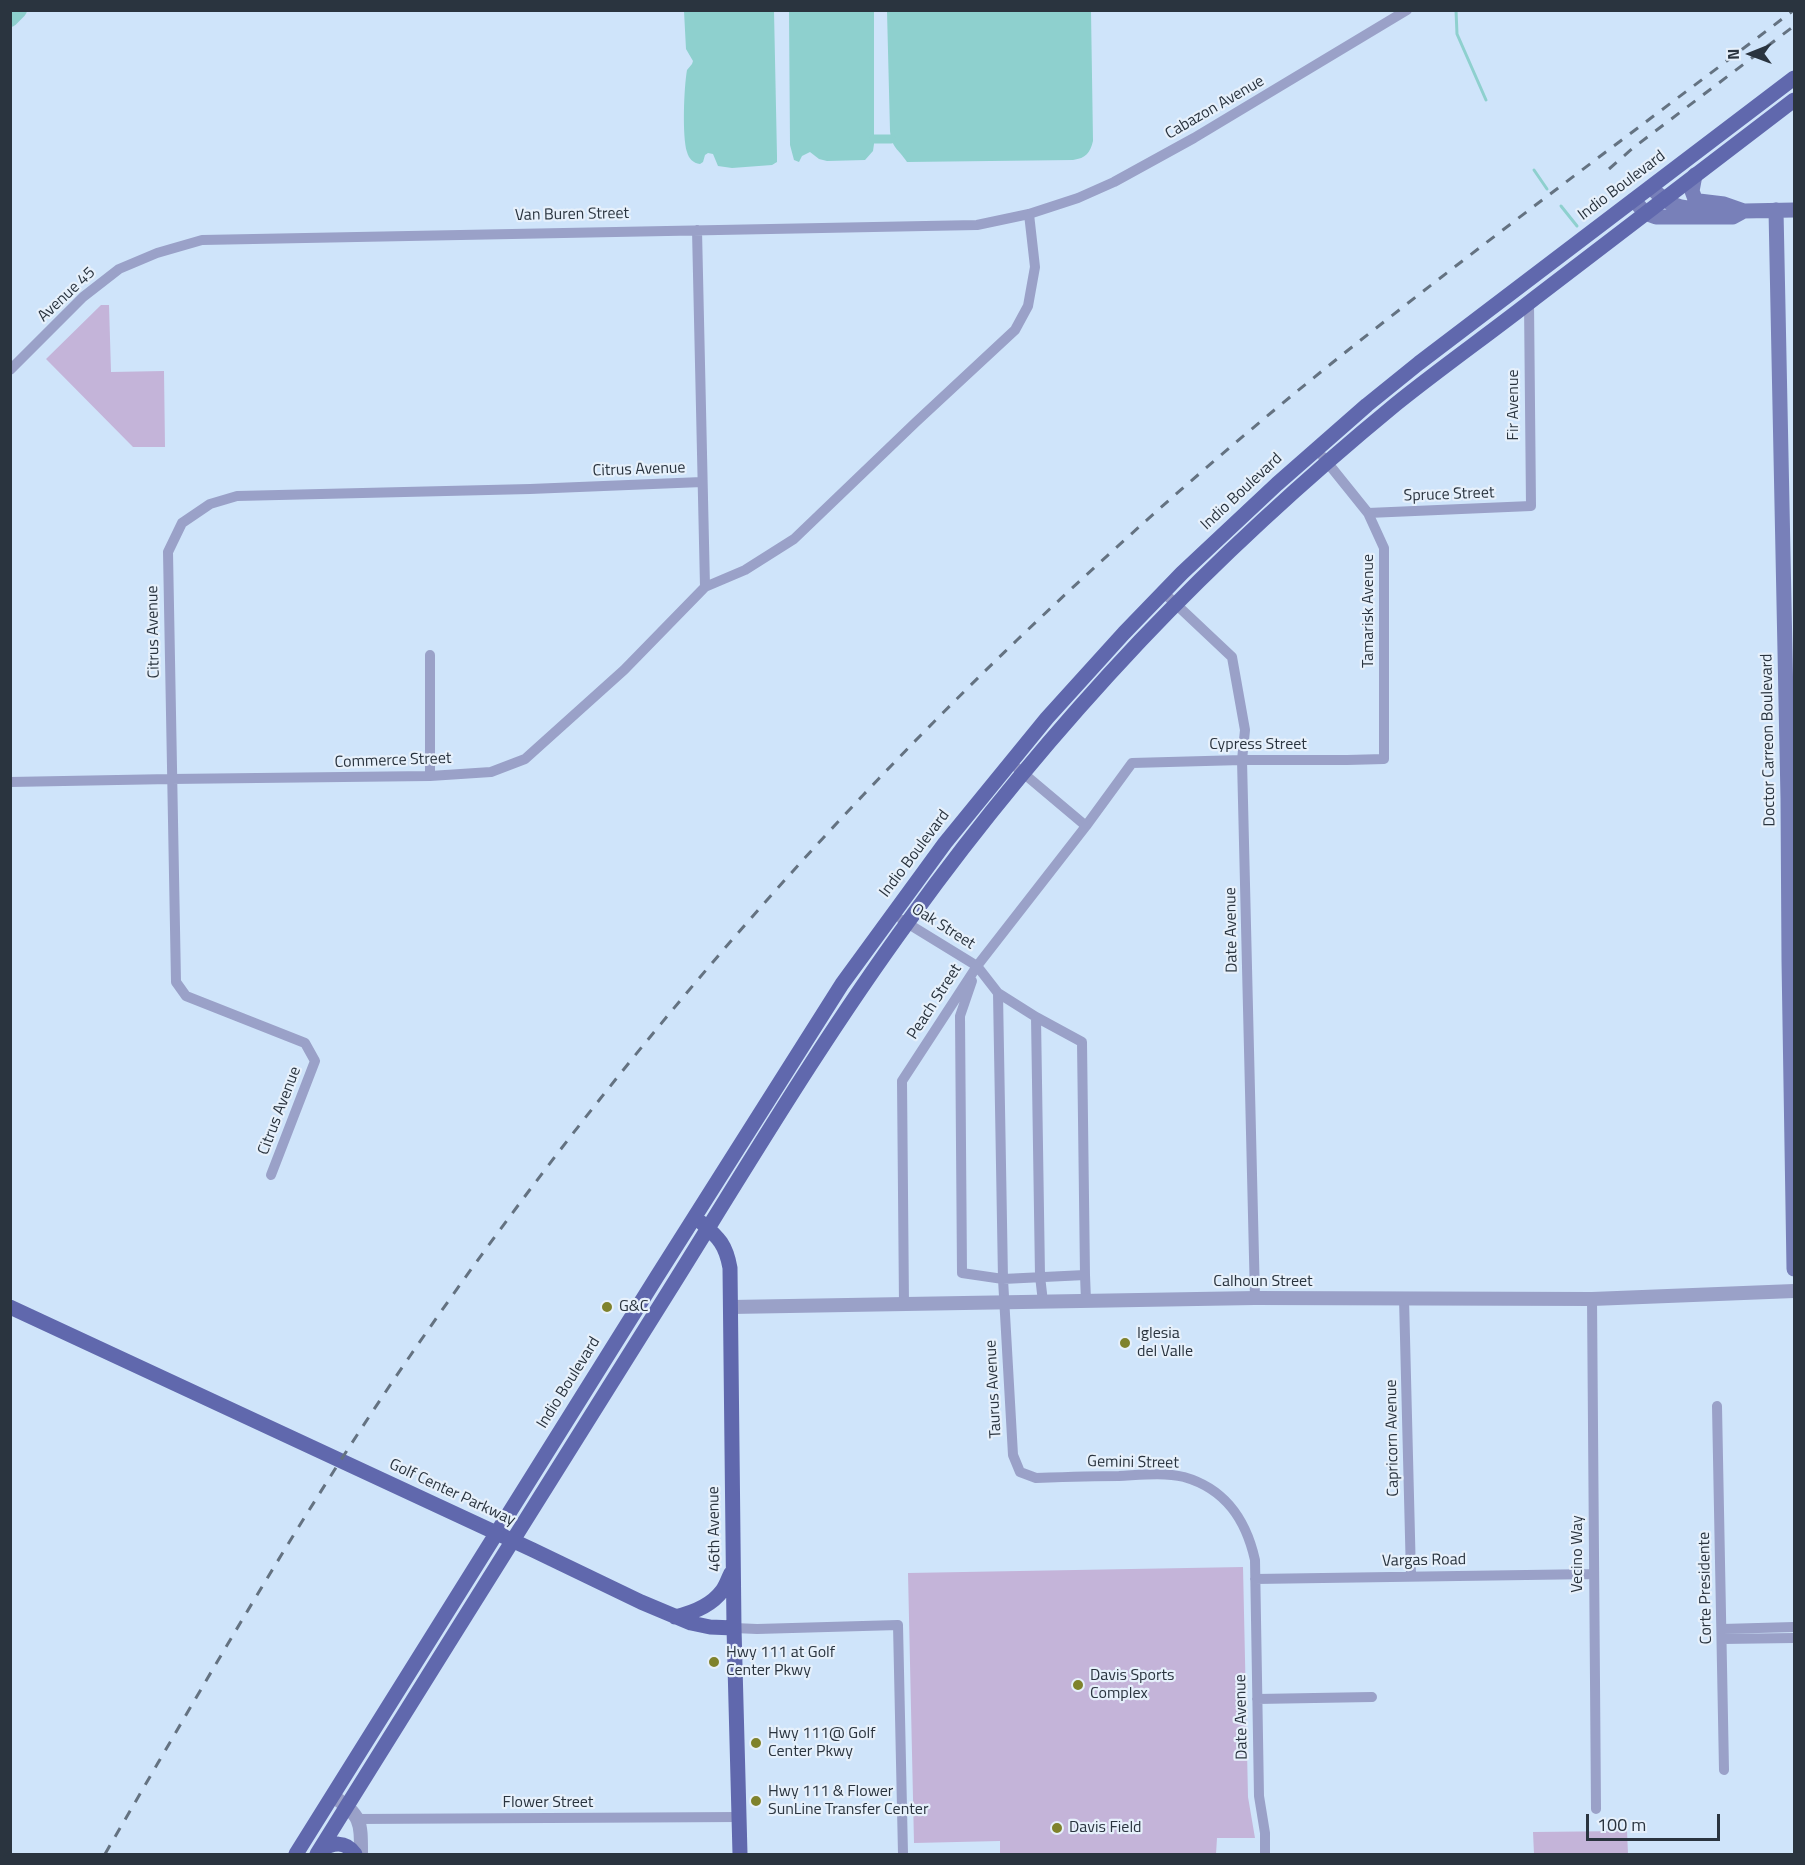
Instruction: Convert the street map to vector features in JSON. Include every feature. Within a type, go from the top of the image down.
[{"type":"main road","name":"Indio Boulevard","points":[[296,1854],[842,984],[972,808],[1010,762],[1085,675],[1163,592],[1213,543],[1316,450],[1419,363],[1794,78]]},
{"type":"main road","name":"Indio Boulevard","points":[[318,1852],[708,1228],[853,1001],[959,852],[1023,773],[1091,695],[1176,604],[1327,462],[1408,395],[1794,100]]},
{"type":"main road","points":[[1695,175],[1692,191],[1695,198],[1739,208]]},
{"type":"main road","points":[[1651,187],[1663,201],[1695,209],[1794,210]]},
{"type":"main road","points":[[1634,200],[1645,213],[1666,218],[1733,217],[1739,208]]},
{"type":"main road","name":"Doctor Carreon Boulevard","points":[[1776,210],[1788,799],[1794,1269]]},
{"type":"main road","name":"46th Avenue","points":[[695,1216],[720,1239],[728,1254],[730,1268],[734,1628],[740,1854]]},
{"type":"main road","name":"Golf Center Parkway","points":[[10,1307],[675,1617],[710,1627],[734,1628]]},
{"type":"main road","points":[[675,1617],[696,1610],[723,1591],[733,1567]]},
{"type":"main road","points":[[412,1703],[420,1675],[434,1651],[434,1632]]},
{"type":"main road","points":[[318,1852],[330,1845],[342,1844],[352,1849],[355,1854]]},
{"type":"street","name":"Cabazon Avenue","points":[[1029,214],[1078,198],[1114,182],[1194,138],[1407,10]]},
{"type":"street","name":"Van Buren Street","points":[[119,268],[157,252],[202,240],[977,225],[1029,214]]},
{"type":"street","points":[[697,230],[705,587],[746,570],[794,539],[1015,330],[1028,306],[1035,267],[1029,214]]},
{"type":"street","name":"Avenue 45","points":[[10,370],[83,297],[119,268]]},
{"type":"street","name":"Fir Avenue","points":[[1529,303],[1531,506]]},
{"type":"street","name":"Tamarisk Avenue","points":[[1316,450],[1368,513],[1384,548],[1384,759]]},
{"type":"street","name":"Citrus Avenue","points":[[271,1175],[315,1061],[304,1043],[186,996],[176,982],[168,552],[182,523],[210,504],[237,496],[497,490],[702,482]]},
{"type":"street","name":"Spruce Street","points":[[1368,513],[1531,506]]},
{"type":"street","name":"Commerce Street","points":[[10,782],[430,776],[492,772],[525,759],[624,670],[705,587]]},
{"type":"street","name":"Date Avenue","points":[[1163,592],[1232,657],[1245,730],[1242,760],[1256,1298]]},
{"type":"street","points":[[430,655],[430,776]]},
{"type":"street","name":"Cypress Street","points":[[1132,763],[1384,759]]},
{"type":"street","points":[[1010,762],[1086,826]]},
{"type":"street","name":"Peach Street","points":[[904,1305],[902,1081],[977,966],[1132,763]]},
{"type":"street","name":"Oak Street","points":[[892,914],[977,966]]},
{"type":"street","points":[[977,966],[998,993],[1082,1042],[1086,1301]]},
{"type":"street","points":[[977,966],[960,1016],[962,1273],[1003,1279],[1085,1275]]},
{"type":"street","name":"Taurus Avenue","points":[[998,993],[1003,1279],[1013,1455],[1020,1472]]},
{"type":"street","points":[[1036,1017],[1042,1302]]},
{"type":"street","name":"Calhoun Street","points":[[731,1307],[1256,1298],[1592,1299],[1794,1291]]},
{"type":"street","name":"Capricorn Avenue","points":[[1404,1298],[1411,1576]]},
{"type":"street","name":"Vecino Way","points":[[1592,1299],[1596,1809]]},
{"type":"street","name":"Corte Presidente","points":[[1717,1406],[1724,1770]]},
{"type":"street","name":"Gemini Street","points":[[1020,1472],[1036,1478],[1166,1475],[1183,1477],[1199,1483],[1235,1510],[1250,1540],[1255,1560],[1255,1579]]},
{"type":"street","name":"Vargas Road","points":[[1255,1579],[1593,1574]]},
{"type":"street","name":"Date Avenue","points":[[1255,1579],[1259,1796],[1266,1854]]},
{"type":"street","name":"Golf Center Parkway","points":[[734,1628],[898,1625],[903,1854]]},
{"type":"street","points":[[1722,1634],[1794,1627]]},
{"type":"street","points":[[1722,1634],[1794,1638]]},
{"type":"street","points":[[1257,1699],[1372,1697]]},
{"type":"street","points":[[333,1796],[356,1815],[361,1839],[361,1854]]},
{"type":"street","name":"Flower Street","points":[[357,1819],[740,1817]]},
{"type":"shaded area","points":[[684,11],[774,11],[777,162],[772,165],[732,168],[718,166],[713,154],[705,155],[700,164],[693,162],[689,157],[684,135],[684,99],[687,70],[693,61],[686,49]]},
{"type":"shaded area","points":[[789,11],[874,11],[874,144],[873,151],[865,160],[827,161],[819,159],[810,152],[802,156],[799,162],[794,160],[790,145]]},
{"type":"shaded area","points":[[887,11],[1091,11],[1093,141],[1089,152],[1073,160],[907,162],[894,145],[890,131]]},
{"type":"shaded area","points":[[101,305],[109,305],[111,372],[164,371],[165,447],[133,447],[46,359]]},
{"type":"shaded area","name":"Davis Sports Complex","points":[[1243,1567],[1248,1797],[1255,1838],[1217,1838],[1216,1854],[1000,1854],[1000,1841],[914,1843],[908,1573]]},
{"type":"shaded area","points":[[1627,1831],[1628,1854],[1534,1854],[1533,1832]]},
{"type":"waterway","points":[[10,19],[19,10]]},
{"type":"waterway","points":[[1456,10],[1457,34],[1486,100]]},
{"type":"waterway","points":[[874,139],[891,139]]},
{"type":"waterway","points":[[1534,170],[1547,189]]},
{"type":"waterway","points":[[1561,206],[1577,226]]},
{"type":"railway","points":[[105,1854],[253,1602],[329,1478],[410,1356],[478,1260],[620,1074],[772,895],[851,808],[932,723],[1016,641],[1149,518],[1240,439],[1431,285],[1794,10]]},
{"type":"railway","points":[[1609,169],[1633,148],[1794,26]]},
{"type":"place","name":"G&C","points":[[607,1307]]},
{"type":"place","name":"Iglesia del Valle","points":[[1125,1343]]},
{"type":"place","name":"Hwy 111 at Golf Center Pkwy","points":[[714,1662]]},
{"type":"place","name":"Davis Sports Complex","points":[[1078,1685]]},
{"type":"place","name":"Hwy 111@ Golf Center Pkwy","points":[[756,1743]]},
{"type":"place","name":"Hwy 111 & Flower SunLine Transfer Center","points":[[756,1801]]},
{"type":"place","name":"Davis Field","points":[[1057,1828]]}]
